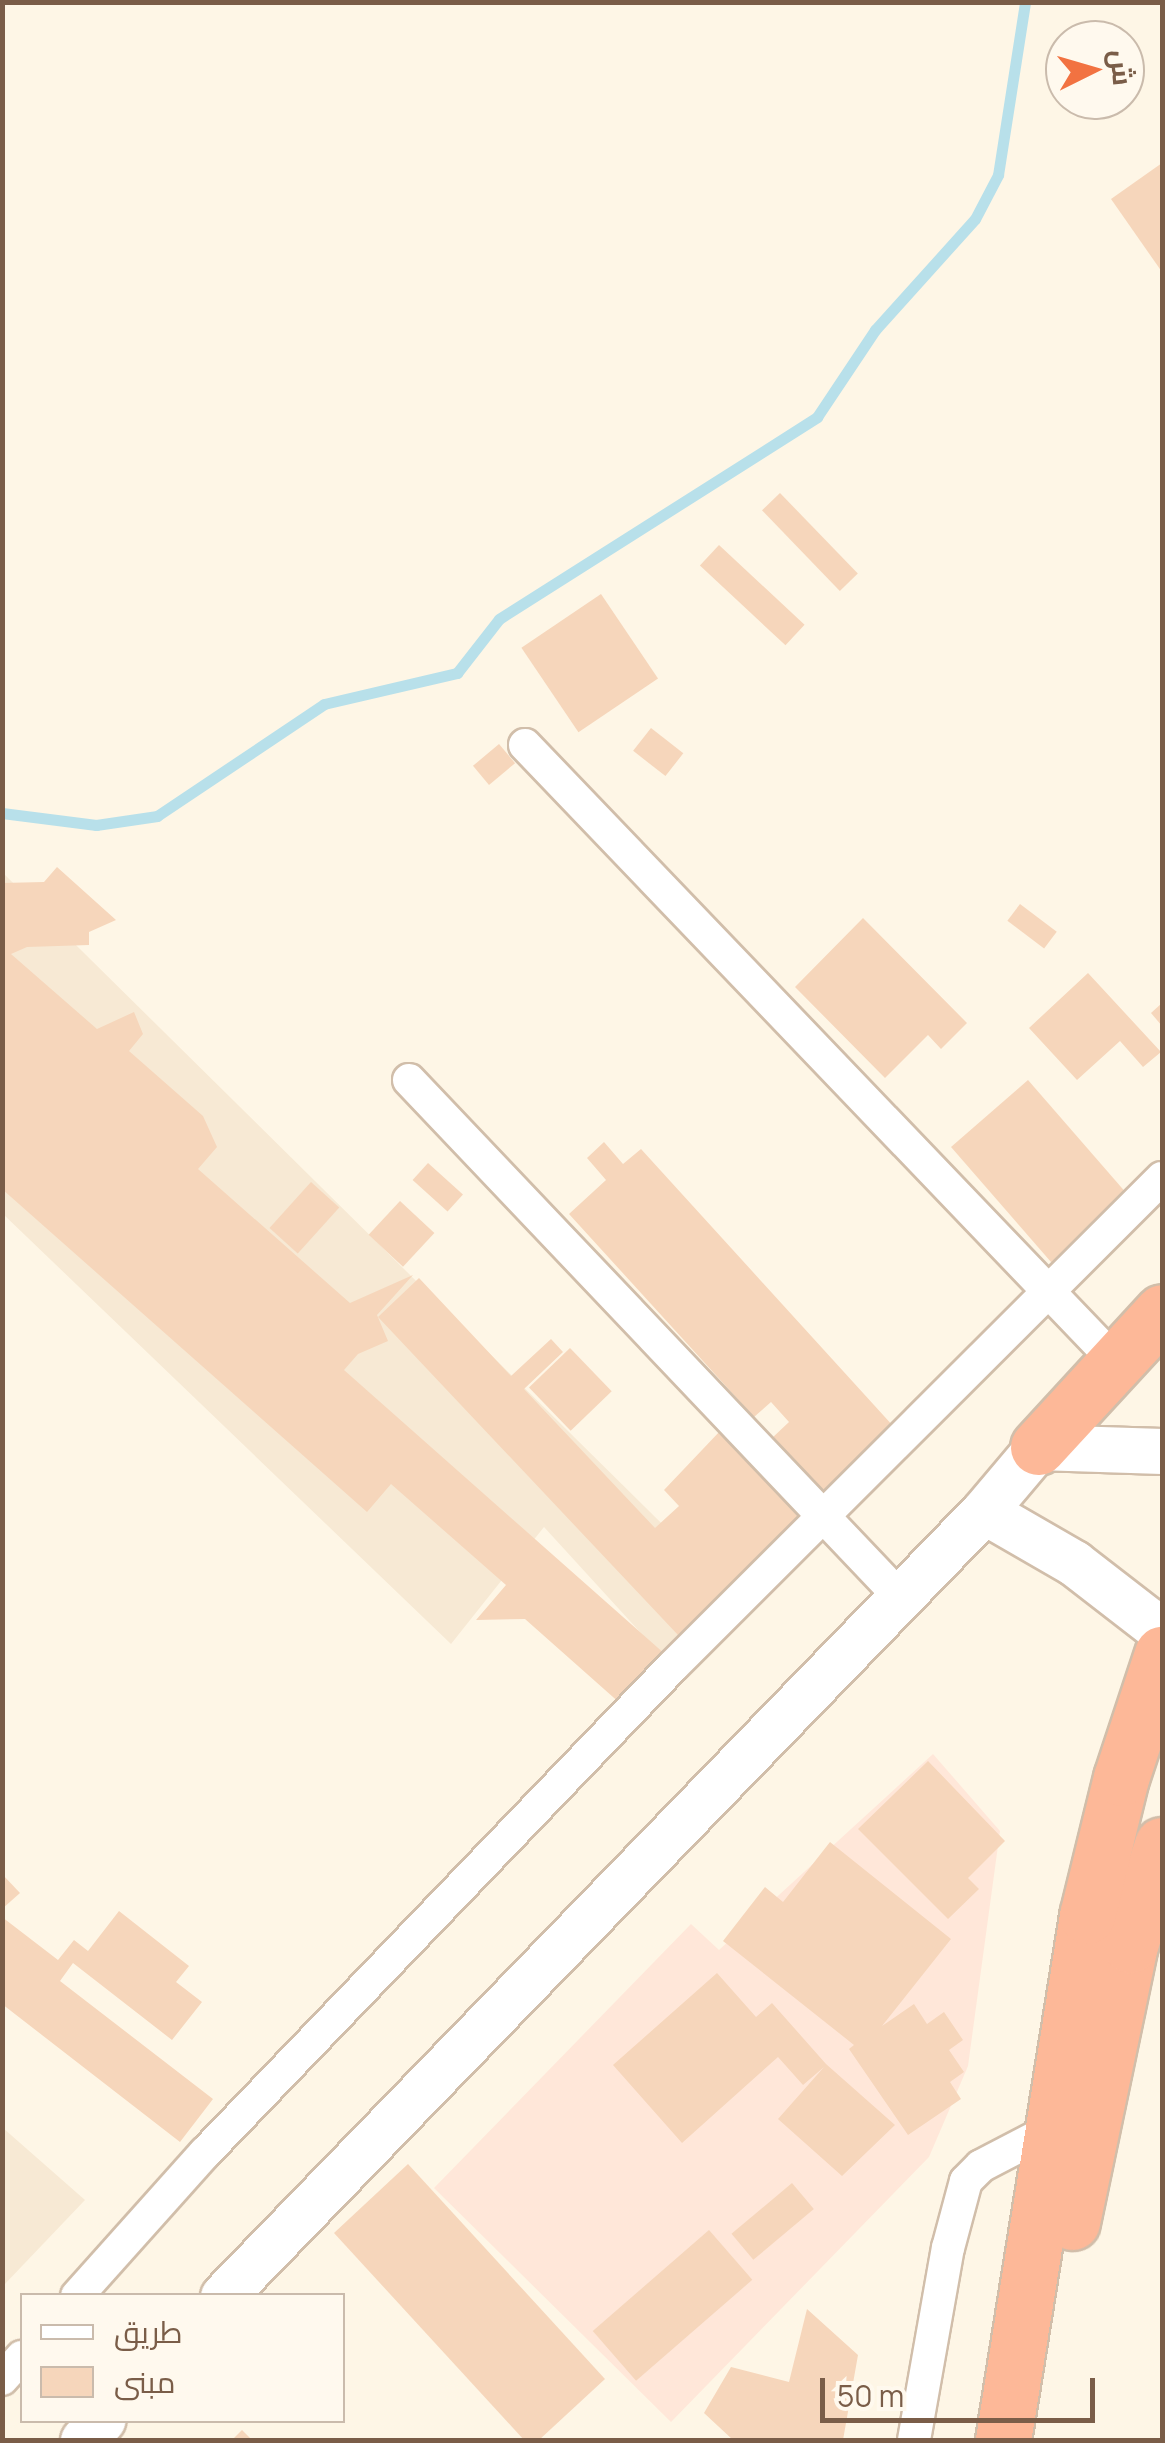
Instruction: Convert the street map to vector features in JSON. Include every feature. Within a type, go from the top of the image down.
[{"type":"highway","points":[[1038,1448],[1162,1312]]},
{"type":"highway","points":[[1003,2440],[1087,1916],[1121,1778],[1162,1654]]},
{"type":"highway","points":[[1027,2440],[1130,1945],[1162,1846]]},
{"type":"street","points":[[524,745],[1116,1362]]},
{"type":"street","points":[[409,1080],[900,1597]]},
{"type":"street","points":[[80,2293],[205,2153],[659,1680],[1162,1178]]},
{"type":"street","points":[[226,2293],[984,1511],[1038,1448],[1162,1450]]},
{"type":"street","points":[[984,1511],[1074,1563],[1162,1631]]},
{"type":"street","points":[[914,2440],[948,2248],[966,2181],[980,2166],[1052,2130]]},
{"type":"street","points":[[2,2379],[20,2359]]},
{"type":"shaded area","points":[[2,872],[726,1587],[661,1655],[544,1527],[451,1644],[3,1214]]},
{"type":"shaded area","points":[[933,1754],[1000,1831],[968,2066],[929,2157],[671,2422],[434,2188],[691,1924],[719,1950]]},
{"type":"shaded area","points":[[3,2128],[85,2200],[3,2286]]},
{"type":"building","points":[[1162,163],[1162,272],[1111,199]]},
{"type":"building","points":[[780,493],[858,574],[840,591],[762,510]]},
{"type":"building","points":[[719,545],[805,625],[785,645],[700,565]]},
{"type":"building","points":[[601,594],[658,679],[578,732],[521,648]]},
{"type":"building","points":[[651,728],[683,753],[665,776],[633,751]]},
{"type":"building","points":[[499,744],[515,763],[489,785],[473,766]]},
{"type":"building","points":[[57,867],[116,920],[89,932],[89,945],[27,947],[11,954],[97,1029],[134,1012],[143,1034],[129,1051],[203,1116],[217,1147],[198,1169],[350,1303],[413,1275],[377,1315],[388,1341],[358,1354],[344,1370],[666,1655],[622,1705],[525,1619],[476,1620],[506,1585],[391,1484],[367,1512],[2,1189],[2,883],[44,882]]},
{"type":"building","points":[[1020,904],[1057,932],[1044,948],[1007,921]]},
{"type":"building","points":[[863,918],[967,1023],[941,1049],[928,1035],[885,1078],[795,987]]},
{"type":"building","points":[[1088,973],[1161,1052],[1143,1067],[1120,1041],[1077,1080],[1029,1028]]},
{"type":"building","points":[[1162,1003],[1162,1026],[1151,1013]]},
{"type":"building","points":[[1028,1080],[1136,1204],[1059,1271],[951,1147]]},
{"type":"building","points":[[604,1142],[623,1164],[641,1149],[894,1427],[821,1494],[771,1439],[789,1422],[771,1402],[754,1417],[569,1214],[606,1180],[587,1158]]},
{"type":"building","points":[[428,1163],[463,1194],[448,1212],[413,1180]]},
{"type":"building","points":[[311,1182],[339,1207],[298,1254],[270,1228]]},
{"type":"building","points":[[400,1201],[434,1233],[403,1267],[369,1235]]},
{"type":"building","points":[[419,1278],[511,1376],[551,1339],[563,1352],[524,1389],[655,1528],[679,1506],[664,1490],[721,1430],[802,1516],[678,1635],[378,1317]]},
{"type":"building","points":[[570,1348],[612,1391],[571,1431],[529,1388]]},
{"type":"building","points":[[928,1761],[1005,1841],[968,1878],[979,1889],[948,1919],[858,1829]]},
{"type":"building","points":[[830,1842],[951,1939],[882,2026],[914,2004],[927,2024],[944,2012],[963,2040],[949,2050],[964,2072],[950,2082],[961,2099],[908,2135],[849,2049],[854,2045],[723,1941],[765,1887],[783,1902]]},
{"type":"building","points":[[2,1874],[20,1893],[2,1909]]},
{"type":"building","points":[[119,1911],[189,1966],[176,1982],[202,2002],[172,2040],[73,1963],[60,1981],[213,2099],[180,2142],[2,2004],[2,1917],[58,1960],[74,1940],[88,1951]]},
{"type":"building","points":[[717,1973],[756,2017],[772,2003],[826,2064],[895,2125],[842,2176],[778,2119],[824,2067],[803,2085],[778,2057],[682,2143],[613,2065]]},
{"type":"building","points":[[408,2164],[605,2379],[539,2440],[524,2440],[334,2233]]},
{"type":"building","points":[[792,2183],[814,2209],[753,2260],[731,2234]]},
{"type":"building","points":[[709,2230],[752,2280],[636,2381],[593,2331]]},
{"type":"building","points":[[807,2309],[858,2355],[843,2440],[733,2440],[704,2413],[731,2367],[789,2382]]},
{"type":"building","points":[[242,2430],[252,2440],[232,2440]]},
{"type":"waterway","points":[[2,813],[96,825],[157,816],[324,704],[457,673],[499,619],[817,417],[875,330],[975,219],[998,175],[1025,2]]}]
